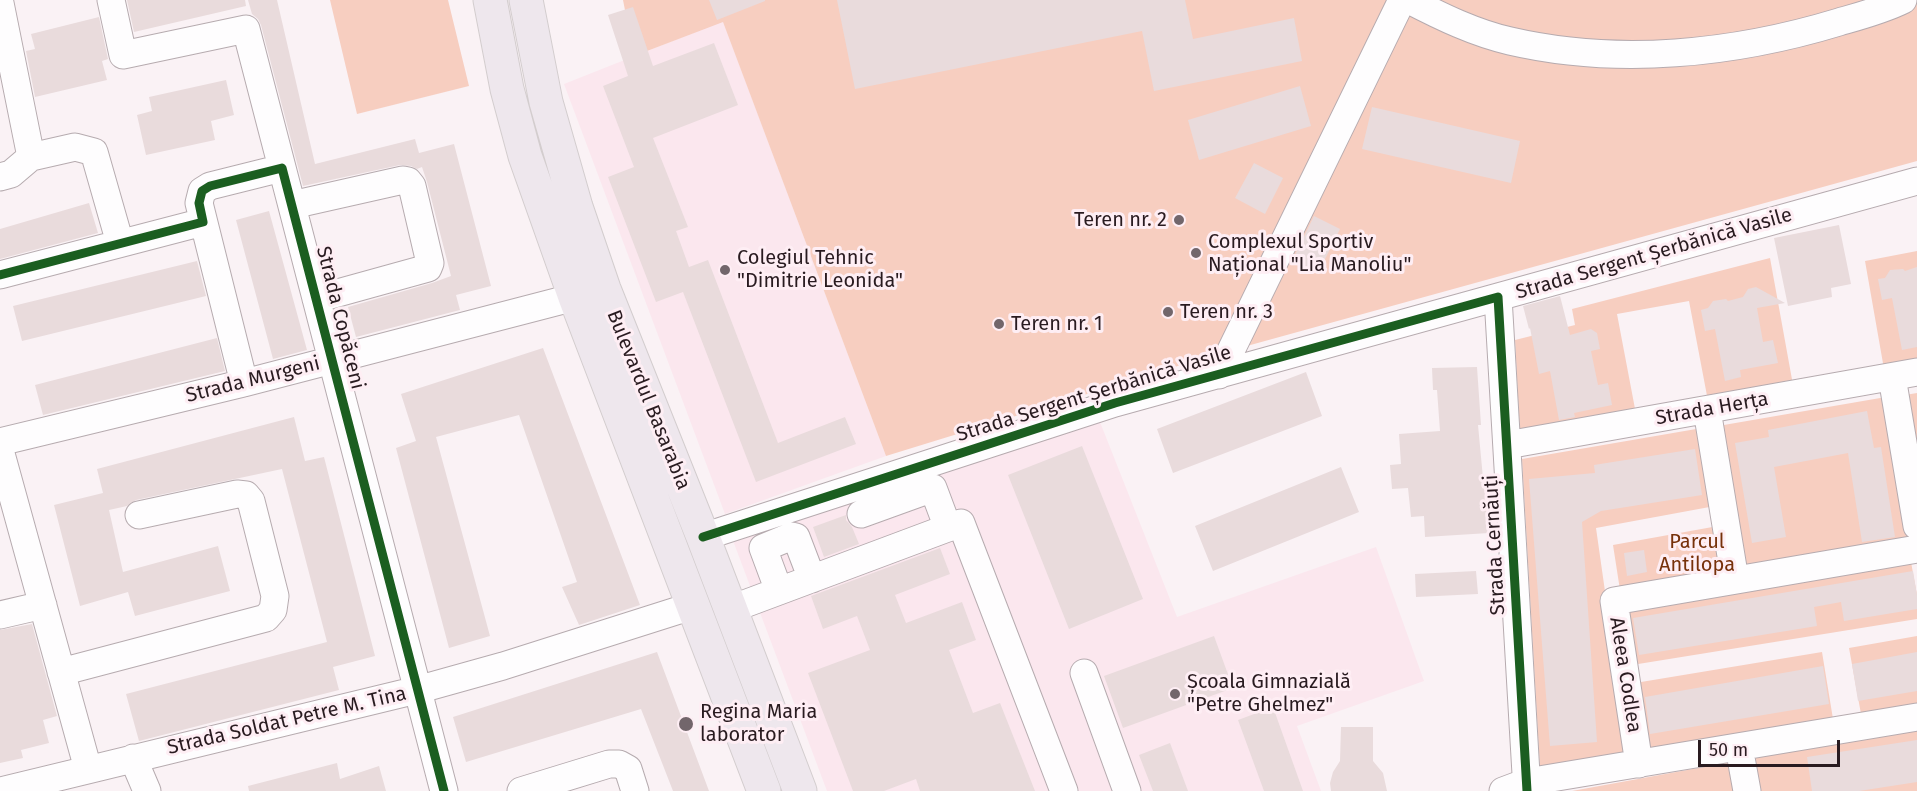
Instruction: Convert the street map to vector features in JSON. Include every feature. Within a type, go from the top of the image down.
[{"type":"main road","name":"Bulevardul Basarabia","points":[[490,0],[501,62],[525,156],[575,297],[764,791]]},
{"type":"main road","name":"Bulevardul Basarabia","points":[[526,0],[546,102],[576,207],[604,289],[703,537],[800,791]]},
{"type":"street","name":"Strada Copăceni","points":[[111,0],[123,55],[246,29],[444,791]]},
{"type":"street","points":[[1219,375],[1402,0]]},
{"type":"street","points":[[1409,0],[1473,30],[1509,41],[1554,50],[1647,54],[1688,52],[1769,40],[1844,21],[1904,0]]},
{"type":"street","points":[[0,3],[31,157]]},
{"type":"street","points":[[0,177],[11,174],[31,157],[75,147],[94,152],[120,243]]},
{"type":"street","points":[[244,383],[199,203],[202,191],[210,186],[282,168]]},
{"type":"street","points":[[292,205],[403,180],[408,181],[412,186],[430,263],[429,268],[316,299]]},
{"type":"street","name":"Strada Sergent Șerbănică Vasile","points":[[703,537],[1115,404],[1917,180]]},
{"type":"street","points":[[0,275],[203,222]]},
{"type":"street","name":"Strada Murgeni","points":[[0,442],[332,361],[575,297]]},
{"type":"street","name":"Strada Cernăuți","points":[[1498,297],[1507,445],[1519,788]]},
{"type":"street","points":[[1904,375],[1917,526]]},
{"type":"street","name":"Strada Herța","points":[[1507,445],[1904,375]]},
{"type":"street","points":[[1707,410],[1735,580]]},
{"type":"street","points":[[0,450],[88,770]]},
{"type":"street","points":[[861,514],[933,488],[948,528]]},
{"type":"street","points":[[61,672],[266,618],[273,610],[275,596],[251,501],[246,495],[237,494],[139,515]]},
{"type":"street","points":[[731,609],[961,523],[1064,791]]},
{"type":"street","points":[[779,591],[763,548],[792,536],[796,537],[812,579]]},
{"type":"street","name":"Aleea Codlea","points":[[1639,764],[1614,601],[1917,549]]},
{"type":"street","points":[[0,615],[43,605]]},
{"type":"street","name":"Strada Soldat Petre M. Tina","points":[[1,791],[417,690],[503,666],[692,606]]},
{"type":"street","points":[[1084,673],[1127,791]]},
{"type":"street","points":[[1519,788],[1639,764],[1917,717]]},
{"type":"street","points":[[1739,747],[1747,791]]},
{"type":"street","points":[[133,758],[147,791]]},
{"type":"street","points":[[521,791],[554,786],[609,764],[619,764],[627,769],[635,791]]},
{"type":"shaded area","name":"Colegiul Tehnic \"Dimitrie Leonida\"","points":[[723,21],[886,456],[725,514],[564,84]]},
{"type":"shaded area","points":[[1100,422],[1177,617],[1376,547],[1424,681],[1297,726],[1321,791],[827,791],[732,538]]},
{"type":"green space","points":[[330,0],[448,0],[469,86],[357,114]]},
{"type":"green space","name":"Complexul Sportiv Național \"Lia Manoliu\"","points":[[623,0],[1917,0],[1917,161],[1207,357],[886,456],[723,22],[634,56]]},
{"type":"green space","points":[[1917,251],[1917,363],[1884,369],[1865,261]]},
{"type":"green space","points":[[1770,258],[1793,385],[1708,401],[1689,301],[1617,314],[1636,414],[1520,434],[1515,340],[1575,325],[1572,309]]},
{"type":"green space","points":[[1917,393],[1917,453],[1905,395]]},
{"type":"green space","points":[[1886,397],[1910,538],[1742,567],[1718,426]]},
{"type":"green space","points":[[1702,428],[1715,506],[1596,528],[1628,753],[1540,769],[1522,459]]},
{"type":"green space","name":"Parcul Antilopa","points":[[1718,526],[1726,572],[1620,590],[1613,545]]},
{"type":"green space","points":[[1911,562],[1917,595],[1917,619],[1632,665],[1623,610]]},
{"type":"green space","points":[[1917,636],[1917,705],[1861,714],[1849,648]]},
{"type":"green space","points":[[1822,652],[1833,719],[1646,750],[1635,683]]},
{"type":"green space","points":[[1917,731],[1917,791],[1758,791],[1752,758]]},
{"type":"green space","points":[[1731,762],[1736,791],[1572,791]]},
{"type":"building","points":[[127,0],[245,0],[246,6],[134,32]]},
{"type":"building","points":[[248,0],[277,0],[315,164],[415,139],[419,153],[454,144],[491,286],[456,295],[460,310],[356,337],[348,307],[451,276],[427,182],[422,167],[417,169],[400,165],[303,186],[261,25],[252,14]]},
{"type":"building","points":[[709,0],[765,0],[765,1],[717,20]]},
{"type":"building","points":[[837,0],[1185,0],[1193,39],[1294,18],[1302,61],[1154,91],[1142,31],[855,89]]},
{"type":"building","points":[[633,7],[653,66],[714,43],[738,105],[653,138],[688,227],[676,231],[689,267],[708,260],[778,443],[845,417],[856,444],[756,482],[683,292],[656,302],[608,177],[634,167],[603,86],[628,76],[608,15]]},
{"type":"building","points":[[99,17],[108,59],[102,61],[107,80],[35,97],[26,51],[35,49],[31,34]]},
{"type":"building","points":[[226,80],[234,115],[211,121],[215,140],[146,155],[137,115],[152,111],[149,97]]},
{"type":"building","points":[[1300,86],[1311,126],[1199,160],[1188,120]]},
{"type":"building","points":[[1372,107],[1520,141],[1511,183],[1362,149]]},
{"type":"building","points":[[1254,163],[1283,178],[1265,214],[1235,198]]},
{"type":"building","points":[[89,203],[98,233],[0,259],[0,229]]},
{"type":"building","points":[[269,211],[307,350],[273,359],[236,220]]},
{"type":"building","points":[[1314,216],[1340,229],[1318,273],[1292,261]]},
{"type":"building","points":[[1839,225],[1851,284],[1831,288],[1832,297],[1788,306],[1774,238]]},
{"type":"building","points":[[197,261],[206,296],[22,341],[13,306]]},
{"type":"building","points":[[1917,267],[1917,347],[1902,350],[1892,298],[1882,300],[1878,279],[1885,278],[1890,270],[1903,269],[1905,271]]},
{"type":"building","points":[[1756,287],[1785,303],[1757,308],[1763,342],[1773,340],[1778,363],[1740,370],[1741,377],[1725,381],[1715,329],[1705,331],[1701,310],[1708,308],[1713,301],[1726,299],[1728,301],[1743,297],[1748,289]]},
{"type":"building","points":[[1560,296],[1570,335],[1591,329],[1597,333],[1600,349],[1591,351],[1598,385],[1608,383],[1612,405],[1574,413],[1575,417],[1559,420],[1550,371],[1539,374],[1523,306]]},
{"type":"building","points":[[217,338],[225,371],[43,415],[35,385]]},
{"type":"building","points":[[543,348],[640,605],[579,625],[562,587],[577,582],[519,415],[436,437],[490,636],[449,648],[396,448],[416,441],[401,394]]},
{"type":"building","points":[[1477,367],[1481,425],[1478,425],[1484,489],[1487,489],[1489,533],[1425,537],[1424,516],[1411,517],[1408,488],[1392,489],[1390,465],[1401,464],[1399,434],[1440,431],[1437,390],[1433,390],[1432,368]]},
{"type":"building","points":[[1306,372],[1322,416],[1173,473],[1157,429]]},
{"type":"building","points":[[1867,411],[1874,448],[1881,447],[1895,537],[1862,542],[1848,453],[1774,467],[1786,537],[1752,543],[1735,443],[1769,437],[1768,430]]},
{"type":"building","points":[[294,417],[305,461],[324,457],[375,656],[333,667],[339,690],[139,741],[126,694],[327,642],[282,469],[136,500],[127,506],[109,510],[123,572],[218,546],[230,591],[135,616],[128,592],[80,606],[54,505],[103,493],[97,469]]},
{"type":"building","points":[[1082,446],[1143,599],[1069,629],[1008,475]]},
{"type":"building","points":[[1695,449],[1702,495],[1601,511],[1582,522],[1597,742],[1550,746],[1529,479],[1595,473],[1594,465]]},
{"type":"building","points":[[1341,467],[1359,512],[1213,571],[1195,526]]},
{"type":"building","points":[[846,515],[846,520],[852,527],[859,544],[824,557],[813,527]]},
{"type":"building","points":[[940,548],[950,574],[895,595],[906,623],[962,602],[976,640],[949,650],[973,713],[1000,703],[1035,791],[920,791],[916,779],[884,791],[853,791],[808,673],[870,650],[857,616],[823,629],[811,596]]},
{"type":"building","points":[[1644,550],[1647,572],[1627,576],[1624,553]]},
{"type":"building","points":[[1476,571],[1478,594],[1416,597],[1415,574]]},
{"type":"building","points":[[1913,571],[1917,609],[1844,621],[1841,602],[1814,607],[1817,626],[1639,655],[1633,618]]},
{"type":"building","points":[[32,624],[57,716],[43,720],[49,743],[21,750],[23,758],[0,763],[0,630]]},
{"type":"building","points":[[1214,636],[1233,688],[1123,728],[1104,676]]},
{"type":"building","points":[[657,652],[709,791],[673,791],[641,709],[466,762],[453,717]]},
{"type":"building","points":[[1917,652],[1917,691],[1858,701],[1852,664]]},
{"type":"building","points":[[1823,666],[1829,704],[1650,734],[1645,697]]},
{"type":"building","points":[[1273,707],[1303,791],[1264,791],[1238,720]]},
{"type":"building","points":[[1341,727],[1373,727],[1373,761],[1383,773],[1387,791],[1331,791],[1330,783],[1333,772],[1340,761]]},
{"type":"building","points":[[1917,740],[1917,782],[1859,791],[1812,791],[1807,757]]},
{"type":"building","points":[[1170,743],[1188,791],[1153,791],[1139,755]]},
{"type":"building","points":[[337,763],[340,779],[379,766],[386,791],[249,791],[248,786]]},
{"type":"cycle path","points":[[0,275],[203,222],[199,203],[202,191],[210,186],[282,168],[444,791]]},
{"type":"cycle path","points":[[703,537],[1115,403],[1498,297],[1527,791]]},
{"type":"place","name":"Teren nr. 2","points":[[1179,220]]},
{"type":"place","name":"Complexul Sportiv Național \"Lia Manoliu\"","points":[[1196,253]]},
{"type":"place","name":"Colegiul Tehnic \"Dimitrie Leonida\"","points":[[725,270]]},
{"type":"place","name":"Teren nr. 3","points":[[1168,312]]},
{"type":"place","name":"Teren nr. 1","points":[[999,324]]},
{"type":"place","name":"Școala Gimnazială \"Petre Ghelmez\"","points":[[1175,694]]},
{"type":"place","name":"Regina Maria laborator","points":[[686,724]]}]
